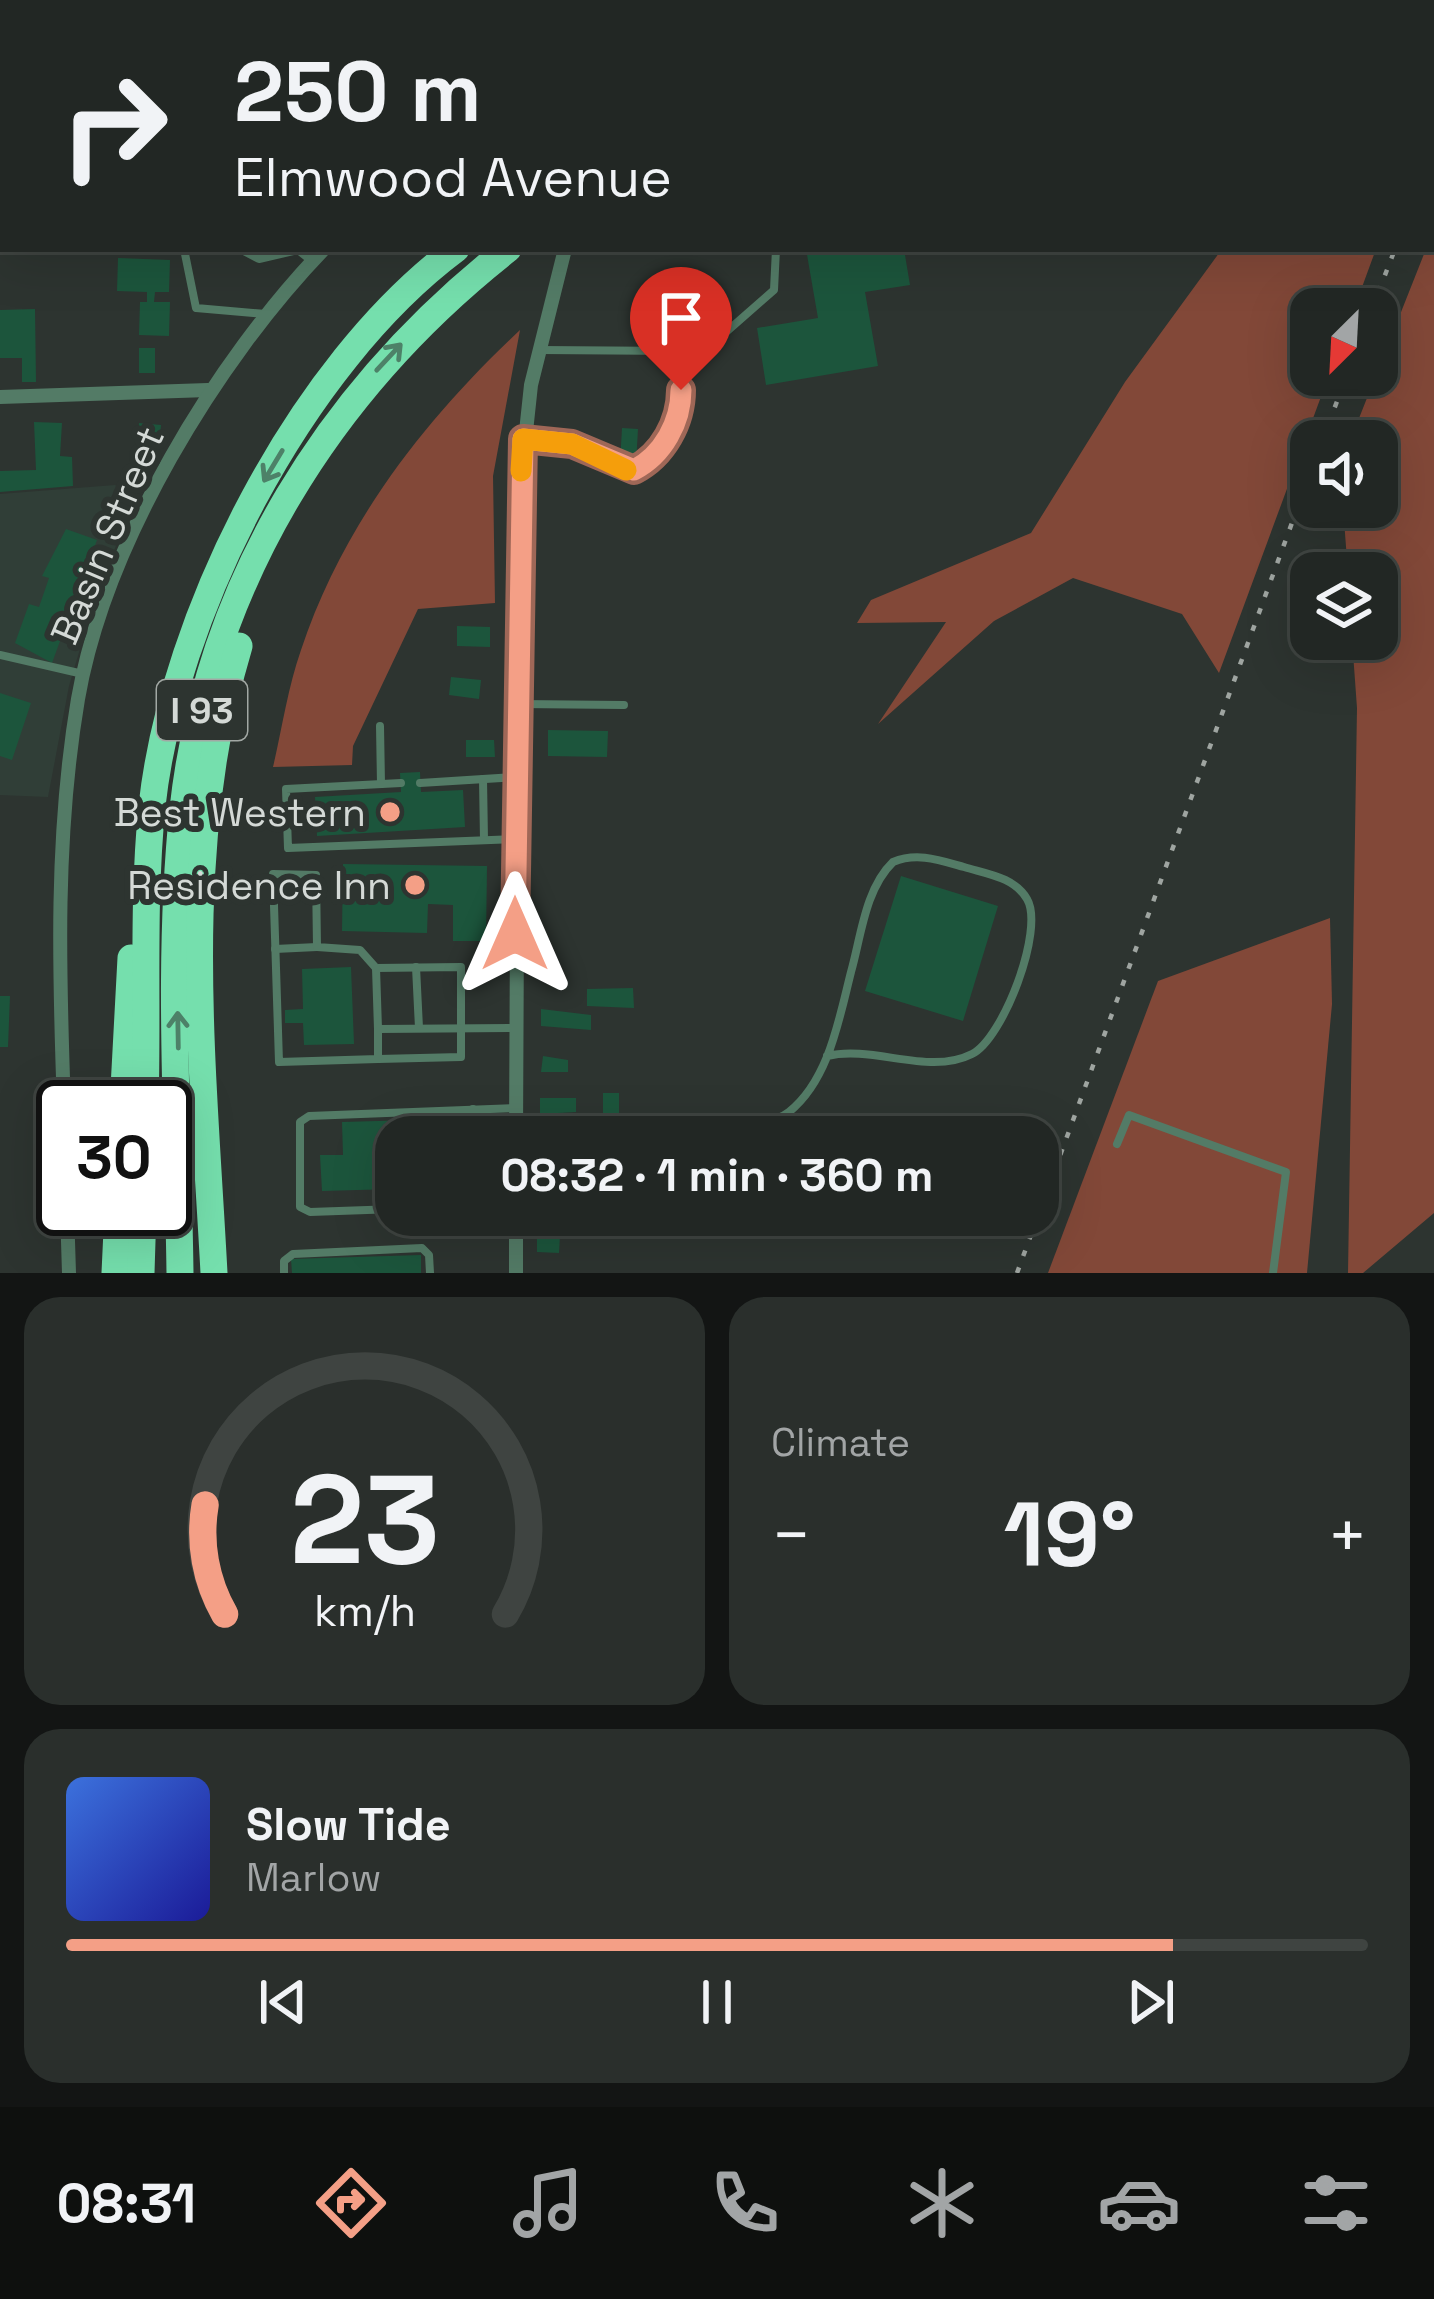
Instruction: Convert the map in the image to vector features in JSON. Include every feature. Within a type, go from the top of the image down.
[{"type":"highway","name":"I 93","points":[[146,1080],[152,806],[194,631],[229,546],[272,464],[323,388],[382,318],[453,252]]},
{"type":"highway","name":"I 93","points":[[180,1273],[178,884],[190,763],[212,673],[237,601],[296,481],[339,413],[400,345],[505,252]]},
{"type":"highway","points":[[214,1273],[200,932],[202,825],[213,749],[259,587],[339,413]]},
{"type":"highway","points":[[124,1080],[135,885],[152,806]]},
{"type":"highway","points":[[115,1273],[117,1236]]},
{"type":"highway","points":[[141,1273],[142,1236]]},
{"type":"street","name":"Basin Street","points":[[63,1080],[59,886],[64,796],[84,674],[130,548],[208,390],[321,252]]},
{"type":"street","points":[[516,1116],[516,704],[523,439],[538,350],[564,252]]},
{"type":"street","points":[[0,397],[208,390]]},
{"type":"street","points":[[68,1236],[69,1273]]},
{"type":"street","points":[[516,1236],[516,1273]]},
{"type":"lane","points":[[185,252],[196,308],[268,314]]},
{"type":"lane","points":[[245,252],[259,260],[290,252]]},
{"type":"lane","points":[[300,252],[312,262]]},
{"type":"lane","points":[[538,350],[681,351],[717,340],[774,290],[776,252]]},
{"type":"lane","points":[[523,439],[572,444],[623,470],[644,465],[678,416],[681,351]]},
{"type":"lane","points":[[0,655],[84,674]]},
{"type":"lane","points":[[516,704],[624,705]]},
{"type":"lane","points":[[380,726],[381,784]]},
{"type":"lane","points":[[420,783],[516,777]]},
{"type":"lane","points":[[483,779],[484,840]]},
{"type":"lane","points":[[401,783],[286,788],[288,848],[516,839]]},
{"type":"lane","points":[[783,1116],[827,1056],[869,905],[892,862],[931,858],[1004,878],[1024,893],[1031,905],[1030,932],[1006,1013],[984,1047],[956,1060],[938,1062],[869,1053],[827,1056]]},
{"type":"lane","points":[[317,947],[316,875],[273,874],[279,1063],[460,1057],[460,967],[376,968]]},
{"type":"lane","points":[[275,949],[360,950],[376,968],[377,1059]]},
{"type":"lane","points":[[416,967],[419,1028]]},
{"type":"lane","points":[[378,1029],[516,1028]]},
{"type":"lane","points":[[375,1210],[310,1212],[299,1207],[300,1122],[309,1116],[516,1108]]},
{"type":"lane","points":[[473,1109],[473,1116]]},
{"type":"lane","points":[[1117,1144],[1129,1115],[1286,1172],[1273,1273]]},
{"type":"lane","points":[[284,1273],[284,1262],[293,1254],[422,1248],[429,1255],[430,1273]]},
{"type":"shaded area","points":[[1220,252],[1375,252],[1362,288],[1290,288],[1290,396],[1321,396],[1312,420],[1290,420],[1290,481],[1219,673],[1182,614],[1073,578],[994,621],[878,724],[946,622],[857,623],[871,600],[1031,533],[1125,382]]},
{"type":"shaded area","points":[[1425,252],[1434,252],[1434,1213],[1363,1273],[1348,1273],[1357,708],[1354,660],[1398,660],[1398,552],[1346,552],[1345,528],[1398,528],[1398,420],[1358,420],[1368,396],[1398,396],[1398,320]]},
{"type":"shaded area","points":[[520,330],[493,476],[495,603],[418,609],[353,746],[352,765],[273,767],[296,664],[339,560],[363,517],[451,400]]},
{"type":"shaded area","points":[[115,485],[138,494],[98,588],[69,686],[48,797],[0,795],[0,494]]},
{"type":"shaded area","points":[[1330,918],[1332,1004],[1307,1273],[1048,1273],[1158,981]]},
{"type":"building","points":[[807,252],[904,252],[910,285],[865,292],[878,366],[766,385],[757,328],[818,318]]},
{"type":"building","points":[[118,258],[170,260],[169,292],[155,292],[154,302],[170,302],[169,336],[139,335],[140,302],[147,302],[147,292],[117,291]]},
{"type":"building","points":[[35,309],[36,382],[22,382],[22,358],[0,358],[0,310]]},
{"type":"building","points":[[139,348],[155,348],[155,373],[139,373]]},
{"type":"building","points":[[34,422],[62,423],[60,456],[72,457],[73,486],[0,492],[0,471],[36,470]]},
{"type":"building","points":[[139,423],[161,425],[159,446],[150,445],[149,453],[137,451]]},
{"type":"building","points":[[622,428],[638,429],[636,464],[620,463]]},
{"type":"building","points":[[66,529],[97,540],[52,663],[15,643],[29,604],[39,607],[49,578],[42,576]]},
{"type":"building","points":[[457,626],[490,627],[490,647],[457,646]]},
{"type":"building","points":[[451,677],[481,680],[479,699],[449,695]]},
{"type":"building","points":[[0,693],[31,703],[12,760],[0,756]]},
{"type":"building","points":[[548,730],[608,731],[607,757],[548,756]]},
{"type":"building","points":[[466,740],[494,740],[495,757],[466,757]]},
{"type":"building","name":"Best Western","points":[[420,772],[421,792],[463,790],[465,827],[317,836],[315,797],[401,792],[400,773]]},
{"type":"building","name":"Residence Inn","points":[[343,864],[487,866],[486,941],[453,941],[453,905],[428,904],[427,933],[342,931]]},
{"type":"building","points":[[901,876],[998,906],[963,1021],[865,991]]},
{"type":"building","points":[[351,967],[354,1044],[304,1045],[303,1023],[285,1023],[285,1010],[303,1009],[302,969]]},
{"type":"building","points":[[633,988],[634,1008],[587,1006],[587,989]]},
{"type":"building","points":[[0,996],[10,996],[8,1047],[0,1047]]},
{"type":"building","points":[[541,1009],[591,1015],[591,1030],[541,1026]]},
{"type":"building","points":[[543,1056],[568,1060],[568,1072],[541,1072]]},
{"type":"building","points":[[603,1093],[619,1093],[619,1116],[603,1116]]},
{"type":"building","points":[[540,1098],[576,1098],[576,1112],[540,1114]]},
{"type":"building","points":[[375,1121],[375,1190],[322,1191],[320,1155],[343,1155],[342,1122]]},
{"type":"building","points":[[537,1236],[560,1236],[559,1253],[537,1252]]},
{"type":"building","points":[[421,1255],[421,1273],[292,1273],[291,1259]]},
{"type":"railway","points":[[1380,288],[1394,252]]},
{"type":"railway","points":[[1330,420],[1339,396]]},
{"type":"railway","points":[[1017,1273],[1290,528]]},
{"type":"slow traffic","points":[[521,471],[523,439],[572,444],[626,470]]},
{"type":"place","name":"Best Western","points":[[390,812]]},
{"type":"place","name":"Residence Inn","points":[[415,885]]},
{"type":"route","points":[[515,934],[523,439],[572,444],[623,470],[634,470],[652,458],[672,429],[681,390]]}]
